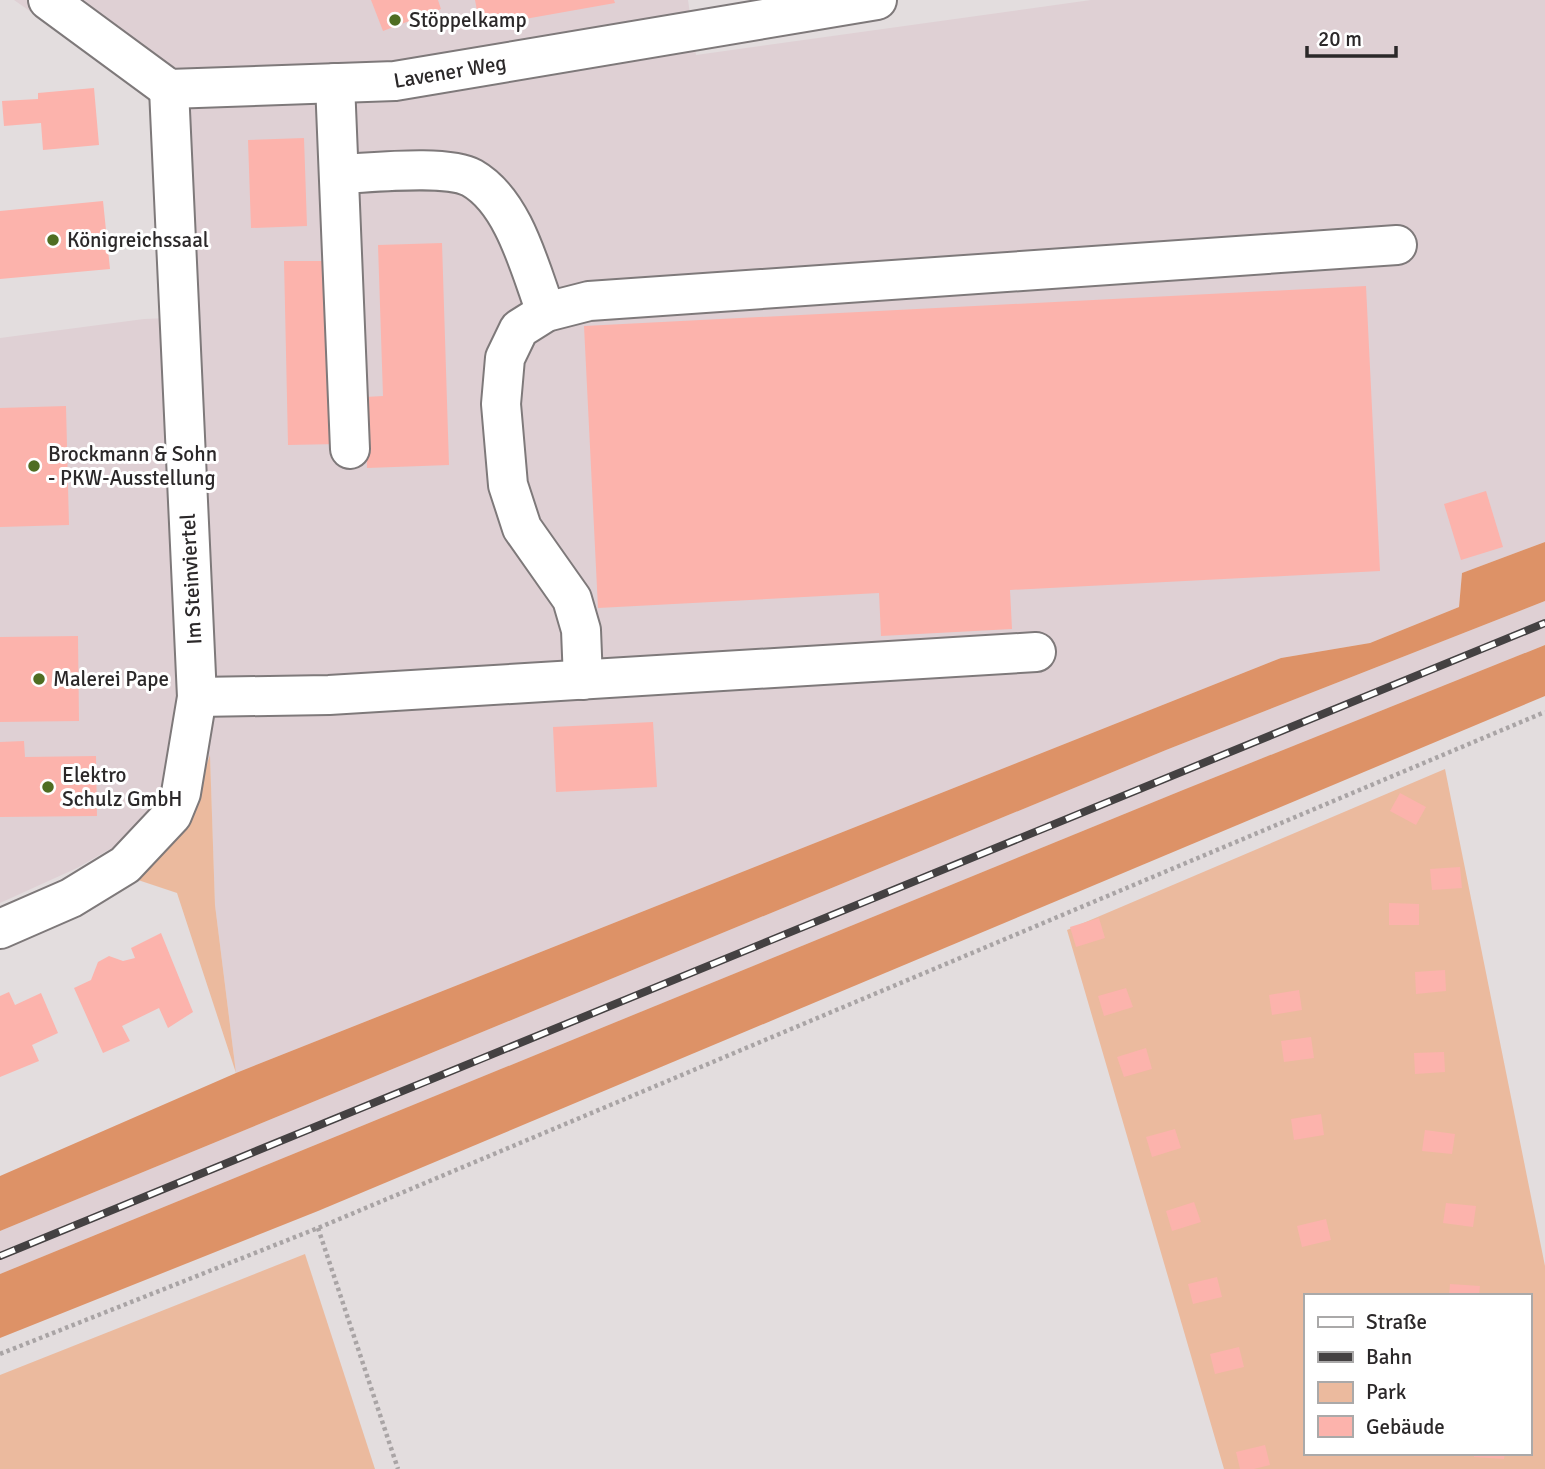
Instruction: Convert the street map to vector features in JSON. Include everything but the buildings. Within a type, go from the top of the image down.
[{"type":"street","points":[[48,0],[169,89]]},
{"type":"street","name":"Lavener Weg","points":[[169,89],[395,81],[864,1]]},
{"type":"street","points":[[335,83],[350,449]]},
{"type":"street","name":"Im Steinviertel","points":[[0,929],[71,898],[125,865],[172,815],[181,793],[197,697],[169,89]]},
{"type":"street","points":[[339,174],[433,170],[471,177],[496,199],[516,231],[546,312]]},
{"type":"street","points":[[583,680],[581,630],[572,599],[522,528],[508,485],[501,404],[505,358],[519,329],[546,312],[589,301],[1397,245]]},
{"type":"street","points":[[197,697],[330,695],[1036,652]]},
{"type":"path","points":[[0,1354],[318,1228],[1545,712]]},
{"type":"path","points":[[318,1228],[398,1469]]},
{"type":"shaded area","points":[[14,0],[688,0],[696,55],[1091,0],[1545,0],[1545,542],[1462,573],[1459,607],[1370,643],[1281,658],[236,1073],[215,905],[210,758],[193,804],[134,879],[110,849],[77,868],[0,903],[0,338],[144,319],[194,317],[186,99],[140,88]]},
{"type":"shaded area","points":[[1545,542],[1545,601],[1166,750],[0,1231],[0,1176],[236,1073],[1281,658],[1370,643],[1459,607],[1462,573]]},
{"type":"shaded area","points":[[1545,601],[1545,645],[1183,790],[0,1274],[0,1231],[1166,750]]},
{"type":"shaded area","points":[[1545,645],[1545,696],[318,1211],[0,1338],[0,1274],[1183,790]]},
{"type":"green space","points":[[210,755],[215,905],[236,1073],[177,893],[135,879],[193,804]]},
{"type":"green space","points":[[1445,769],[1545,1266],[1545,1469],[1224,1469],[1067,930]]},
{"type":"green space","points":[[305,1254],[375,1469],[0,1469],[0,1375]]},
{"type":"railway","points":[[0,1256],[1545,623]]},
{"type":"place","name":"Stöppelkamp","points":[[395,20]]},
{"type":"place","name":"Königreichssaal","points":[[53,240]]},
{"type":"place","name":"Brockmann & Sohn - PKW-Ausstellung","points":[[34,466]]},
{"type":"place","name":"Malerei Pape","points":[[39,679]]},
{"type":"place","name":"Elektro Schulz GmbH","points":[[48,787]]}]
